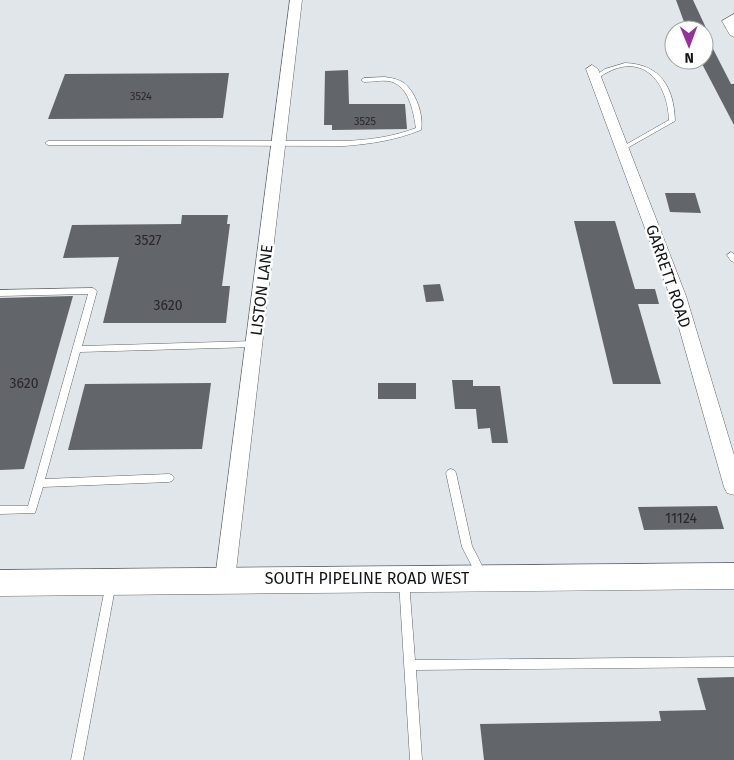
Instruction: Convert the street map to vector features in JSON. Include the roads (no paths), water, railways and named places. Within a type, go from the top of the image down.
[{"type":"street","name":"LISTON LANE","points":[[225,579],[296,0]]},
{"type":"street","points":[[734,17],[728,21],[734,33]]},
{"type":"street","name":"GARRETT ROAD","points":[[594,73],[678,296],[734,487]]},
{"type":"street","name":"SOUTH PIPELINE ROAD WEST","points":[[0,583],[225,579],[734,576]]},
{"type":"lane","points":[[594,73],[625,65],[640,66],[656,74],[668,92],[673,108],[672,121],[622,149]]},
{"type":"lane","points":[[48,143],[326,144],[378,140],[410,134],[419,129],[417,114],[409,91],[398,82],[389,79],[364,80]]},
{"type":"lane","points":[[0,293],[93,291],[79,348],[32,510],[0,510]]},
{"type":"lane","points":[[79,348],[254,344]]},
{"type":"lane","points":[[451,473],[467,547],[484,578]]},
{"type":"lane","points":[[40,482],[169,478]]},
{"type":"lane","points":[[404,578],[416,760]]},
{"type":"lane","points":[[77,760],[112,581]]},
{"type":"lane","points":[[410,665],[734,662]]}]
